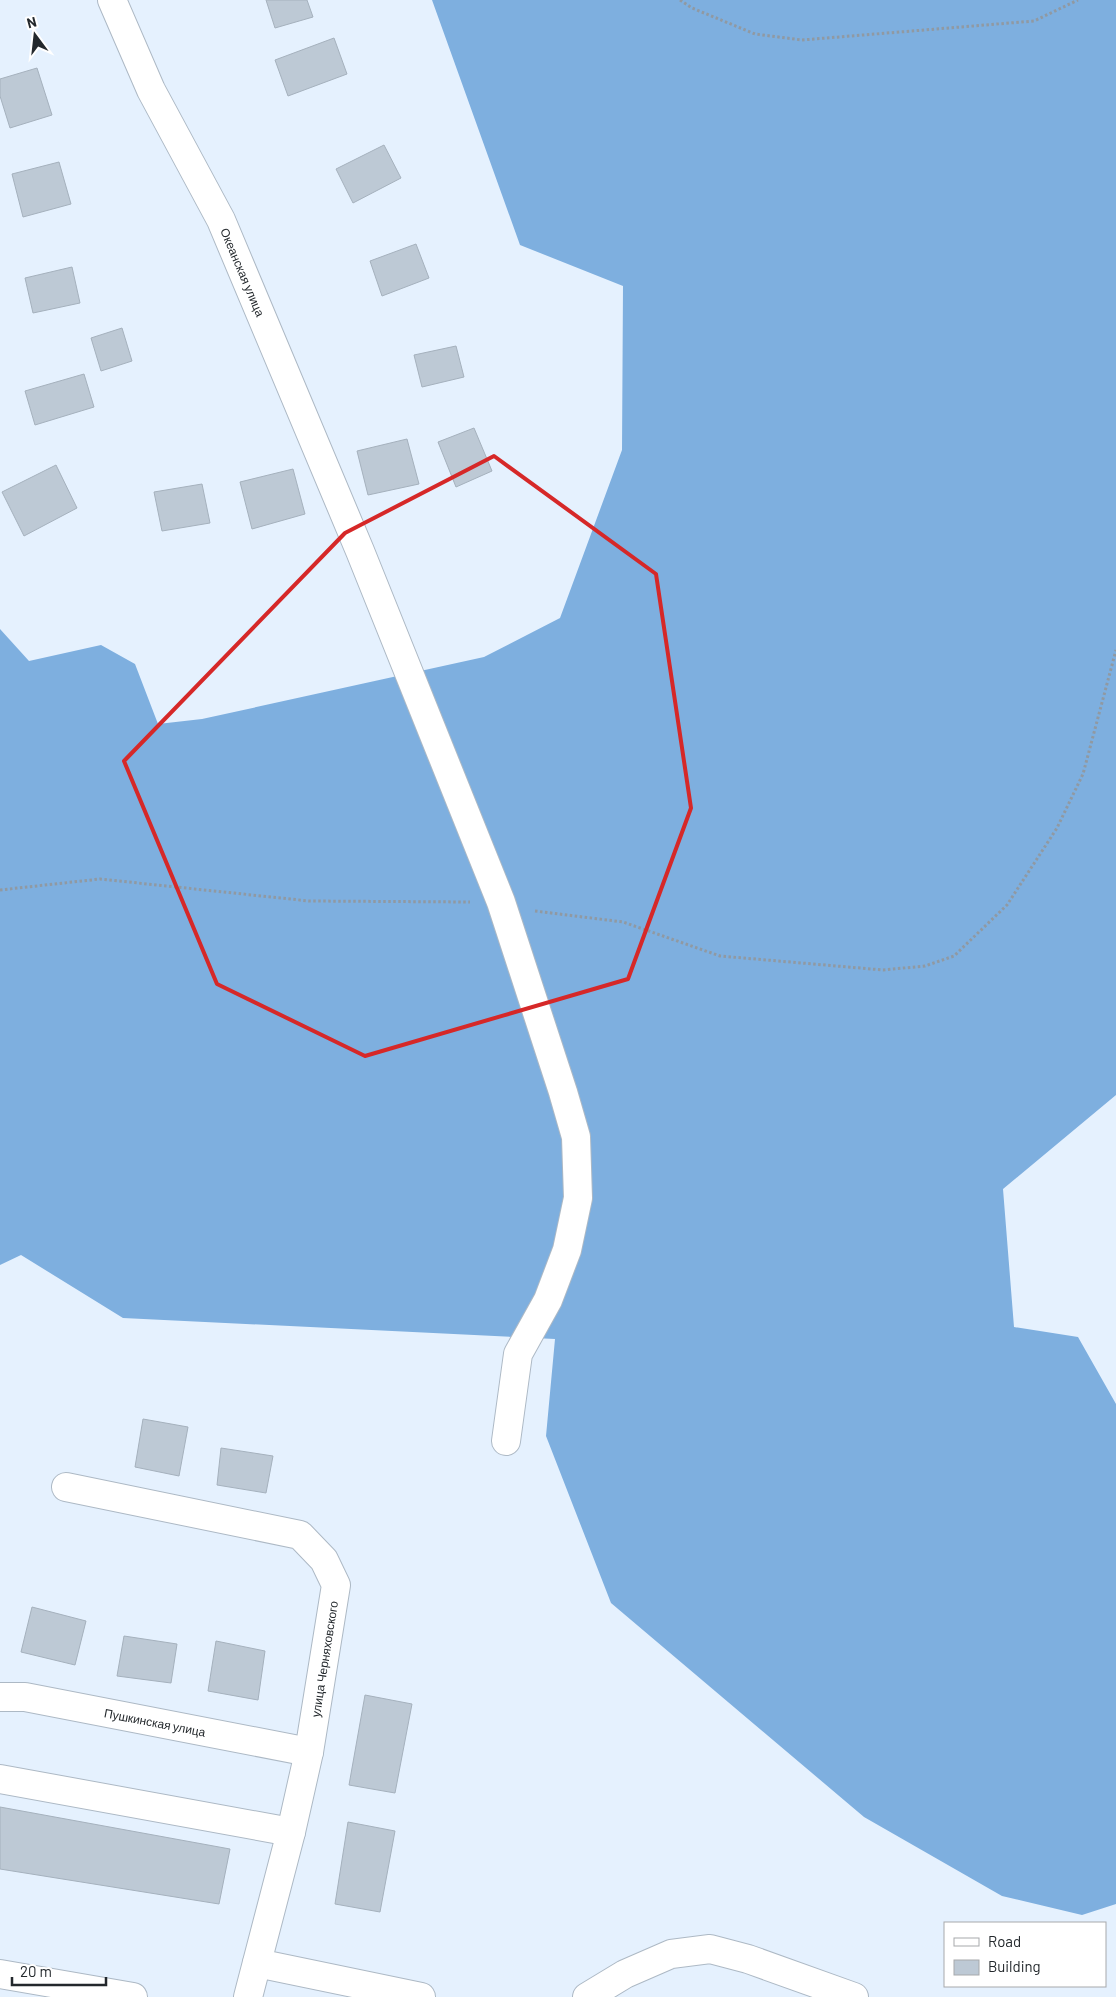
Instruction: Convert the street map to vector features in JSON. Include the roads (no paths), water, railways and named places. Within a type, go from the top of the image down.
[{"type":"street","name":"Океанская улица","points":[[112,0],[151,90],[221,220],[360,551],[501,902],[576,1137],[578,1198],[567,1250],[548,1300],[518,1354],[506,1441]]},
{"type":"street","name":"улица Черняховского","points":[[66,1486],[300,1535],[324,1560],[336,1586],[309,1752],[291,1832],[248,1997]]},
{"type":"street","name":"Пушкинская улица","points":[[0,1697],[25,1697],[309,1752]]},
{"type":"street","points":[[0,1779],[291,1832]]},
{"type":"street","points":[[587,1997],[625,1974],[671,1954],[710,1949],[748,1960],[854,1997]]},
{"type":"street","points":[[257,1963],[421,1997]]},
{"type":"street","points":[[0,1974],[133,1997]]}]
